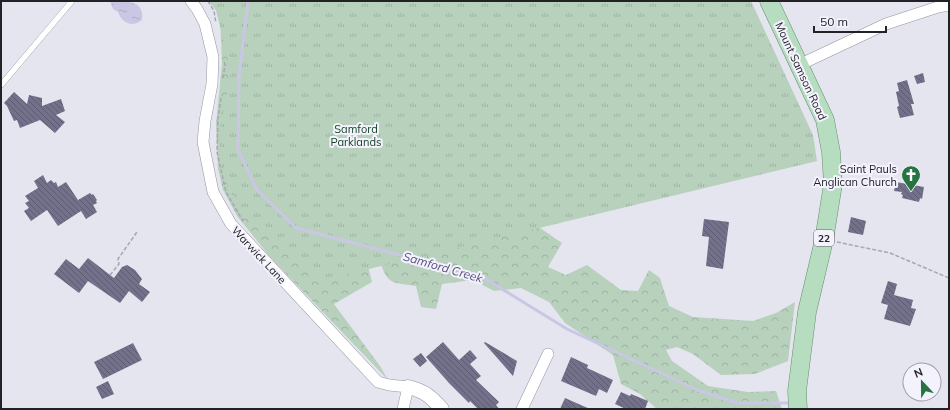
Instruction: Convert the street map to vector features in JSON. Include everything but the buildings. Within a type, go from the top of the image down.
[{"type":"main road","name":"Mount Samson Road","points":[[769,1],[825,120],[831,152],[833,184],[824,240],[807,312],[797,391],[798,409]]},
{"type":"street","name":"Warwick Lane","points":[[191,1],[205,24],[213,56],[212,84],[205,121],[203,142],[213,192],[231,224],[378,382],[408,388]]},
{"type":"street","points":[[799,65],[886,24],[938,7],[949,5]]},
{"type":"street","points":[[522,409],[548,354]]},
{"type":"street","points":[[403,409],[408,388],[419,390],[430,396],[442,409]]},
{"type":"lane","points":[[1,85],[72,1]]},
{"type":"path","points":[[208,1],[214,11],[217,24]]},
{"type":"path","points":[[223,81],[225,66],[224,59]]},
{"type":"path","points":[[221,96],[218,119],[217,152],[226,192],[244,223]]},
{"type":"path","points":[[110,275],[119,264],[118,259],[137,232]]},
{"type":"path","points":[[835,242],[890,252],[949,278]]},
{"type":"green space","points":[[209,1],[562,243],[548,267],[566,275],[587,265],[621,290],[638,291],[649,270],[660,278],[669,306],[693,317],[753,321],[776,313],[795,302],[788,361],[755,374],[721,375],[693,354],[677,347],[666,350],[672,361],[708,386],[748,392],[776,391],[782,409],[657,409],[640,394],[621,384],[613,355],[565,323],[549,302],[521,288],[494,291],[473,280],[442,284],[436,309],[421,307],[416,286],[400,284],[390,280],[384,272],[378,257],[366,259],[372,282],[334,304],[380,366],[388,380],[270,257],[237,216],[223,190],[218,169],[216,124],[222,63],[220,16]]},
{"type":"green space","name":"Samford Parklands","points":[[209,1],[751,1],[813,135],[817,161],[315,282],[298,259],[254,226],[239,205],[227,184],[220,155],[220,129],[231,72],[216,10]]},
{"type":"water","points":[[110,1],[122,1],[137,5],[141,9],[142,20],[135,24],[128,23],[122,19],[118,12],[113,9]]},
{"type":"waterway","name":"Samford Creek","points":[[248,1],[239,75],[238,150],[257,190],[296,228],[481,276],[567,329],[697,390],[737,403],[792,403]]},
{"type":"place","name":"Saint Pauls Anglican Church","points":[[911,192]]}]
